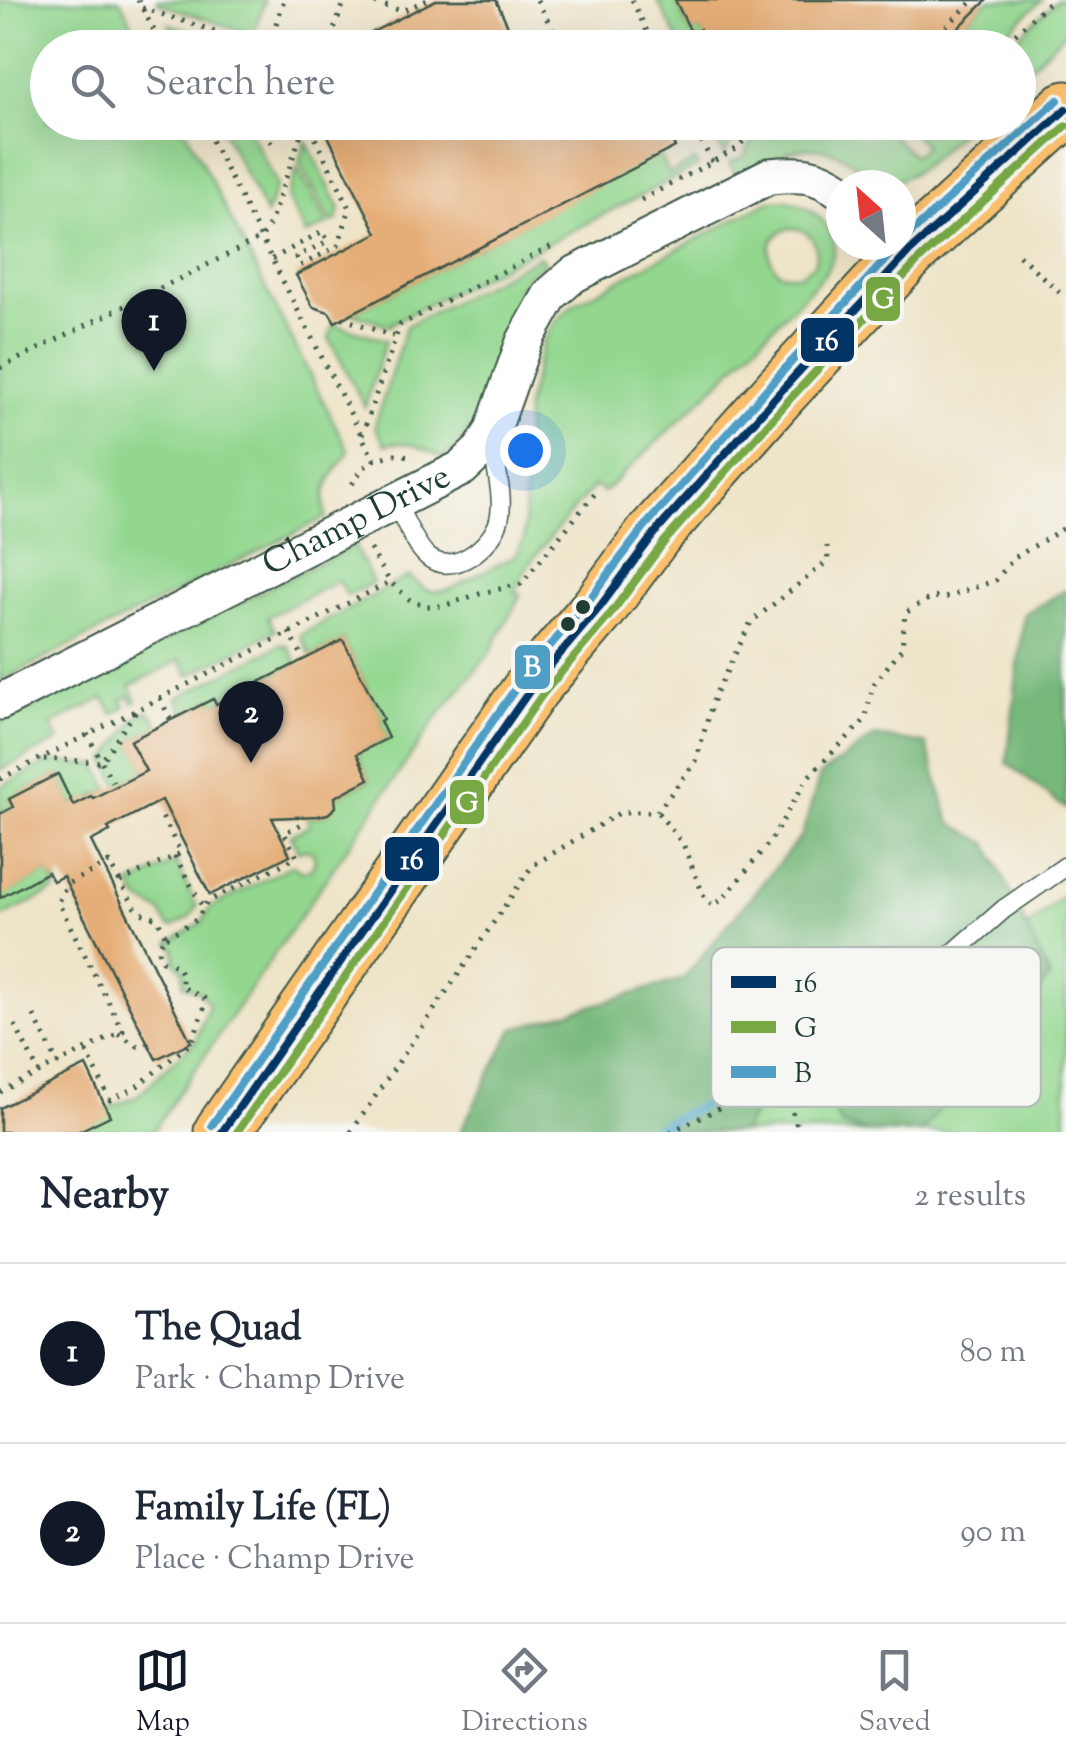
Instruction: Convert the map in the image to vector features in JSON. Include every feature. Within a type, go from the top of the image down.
[{"type":"main road","points":[[1036,134],[1066,108]]},
{"type":"main road","points":[[916,238],[1029,140]]},
{"type":"main road","points":[[222,1132],[532,688],[654,534],[895,260]]},
{"type":"street","name":"Champ Drive","points":[[0,702],[462,468],[481,450],[492,432],[524,342],[551,294],[573,275],[769,176],[801,174],[826,181]]},
{"type":"lane","points":[[396,502],[426,555],[435,562],[468,558],[480,549],[500,518],[492,432]]},
{"type":"lane","points":[[960,947],[1004,908],[1066,866]]},
{"type":"path","points":[[138,0],[154,30]]},
{"type":"path","points":[[274,30],[284,0]]},
{"type":"path","points":[[334,30],[344,0]]},
{"type":"path","points":[[366,0],[402,11],[427,0]]},
{"type":"path","points":[[537,0],[553,30]]},
{"type":"path","points":[[632,0],[646,30]]},
{"type":"path","points":[[942,30],[974,0]]},
{"type":"path","points":[[1019,30],[1050,0]]},
{"type":"path","points":[[142,8],[211,30]]},
{"type":"path","points":[[211,140],[374,460]]},
{"type":"path","points":[[0,368],[262,238],[300,140]]},
{"type":"path","points":[[272,258],[323,232],[328,241],[296,257],[300,266],[338,246],[350,208],[315,140]]},
{"type":"path","points":[[702,140],[731,194]]},
{"type":"path","points":[[1019,255],[1062,295],[1066,294]]},
{"type":"path","points":[[342,318],[395,337]]},
{"type":"path","points":[[347,494],[362,469],[374,460],[395,454],[416,456]]},
{"type":"path","points":[[363,538],[390,582],[409,599],[425,606],[442,606],[521,584],[598,490]]},
{"type":"path","points":[[658,812],[683,844],[706,899],[713,906],[771,840],[808,777],[864,720],[874,685],[902,648],[905,612],[932,597],[946,598],[996,580],[1014,558],[1066,527]]},
{"type":"path","points":[[658,812],[696,760],[714,697],[751,622],[828,561],[827,546]]},
{"type":"path","points":[[0,778],[390,582]]},
{"type":"path","points":[[290,632],[304,659]]},
{"type":"path","points":[[160,698],[171,720]]},
{"type":"path","points":[[101,762],[137,709]]},
{"type":"path","points":[[87,734],[115,787]]},
{"type":"path","points":[[41,758],[101,762]]},
{"type":"path","points":[[120,882],[181,853],[159,811]]},
{"type":"path","points":[[351,1132],[532,866],[620,812],[658,812]]},
{"type":"path","points":[[86,1050],[110,1100],[135,1088],[192,1042],[206,1004],[204,998],[182,987],[177,966],[162,961],[158,946],[166,936],[190,924],[207,902],[297,857],[284,833],[306,822]]},
{"type":"path","points":[[175,856],[202,908]]},
{"type":"path","points":[[0,1092],[123,1031],[58,902],[66,884],[109,863],[135,907],[157,918],[166,936]]},
{"type":"path","points":[[34,1016],[58,1064]]},
{"type":"path","points":[[15,1025],[39,1073]]},
{"type":"path","points":[[118,1034],[138,1046],[147,1042]]},
{"type":"path","points":[[670,1132],[721,1107]]},
{"type":"path","points":[[791,1107],[799,1132]]},
{"type":"green space","points":[[0,0],[120,0],[135,30],[30,30],[30,140],[191,140],[349,452],[326,490],[326,517],[0,681]]},
{"type":"green space","points":[[157,0],[265,0],[255,30],[238,30]]},
{"type":"green space","points":[[657,0],[675,0],[690,30],[673,30]]},
{"type":"green space","points":[[988,0],[1042,0],[1009,30],[978,30],[967,19]]},
{"type":"green space","points":[[1057,0],[1066,0],[1066,32],[1036,61],[1036,30],[1025,30]]},
{"type":"green space","points":[[228,140],[254,140],[277,184],[266,215]]},
{"type":"green space","points":[[716,140],[732,140],[724,155]]},
{"type":"green space","points":[[754,140],[897,140],[914,156],[925,146],[920,140],[951,140],[916,170],[862,170],[838,154],[810,148],[784,154],[744,175],[736,175],[729,163],[743,157]]},
{"type":"green space","points":[[306,141],[340,209],[332,223],[299,162]]},
{"type":"green space","points":[[659,154],[669,174],[695,161],[698,166],[390,326],[352,313]]},
{"type":"green space","points":[[297,168],[328,224],[306,235],[287,198]]},
{"type":"green space","points":[[769,201],[794,203],[812,211],[826,225],[826,260],[832,260],[823,276],[604,492],[594,486],[549,538],[519,582],[515,593],[521,594],[489,654],[438,716],[152,1132],[77,1132],[106,1109],[137,1096],[196,1040],[209,1004],[200,992],[183,985],[183,970],[175,962],[175,949],[169,943],[202,922],[211,907],[293,865],[302,872],[311,869],[313,853],[306,849],[298,851],[290,835],[310,826],[305,814],[309,811],[313,817],[328,814],[335,797],[369,780],[357,754],[388,738],[380,721],[383,719],[343,640],[311,656],[300,635],[409,576],[426,590],[449,590],[516,555],[524,539],[526,407],[544,340],[572,305]],"holes":[[[790,228],[804,231],[816,250],[814,264],[799,275],[780,273],[771,260],[772,241]]]},
{"type":"green space","points":[[540,256],[545,264],[529,273],[521,284],[482,403],[462,440],[443,458],[408,444],[385,445],[375,426],[406,326]]},
{"type":"green space","points":[[333,324],[386,340],[365,407],[329,338]]},
{"type":"green space","points":[[354,545],[373,583],[347,596],[338,581],[268,617],[275,631],[189,675],[180,660],[130,686],[137,701],[133,703],[129,696],[122,700],[125,707],[113,714],[104,698],[51,725],[59,741],[0,770],[0,723]]},
{"type":"green space","points":[[1066,590],[1066,809],[1007,763],[1024,614]]},
{"type":"green space","points":[[282,644],[288,646],[297,663],[216,704],[213,699],[185,714],[177,698]]},
{"type":"green space","points":[[148,711],[159,726],[131,741],[146,771],[119,785],[106,761],[136,718]]},
{"type":"green space","points":[[875,736],[926,744],[950,822],[988,844],[1036,947],[711,947],[711,1107],[757,1107],[742,1132],[460,1132],[513,1029],[683,979],[802,835],[820,775]]},
{"type":"green space","points":[[48,762],[97,765],[110,790],[73,805],[58,775],[9,799],[13,807],[0,814],[0,787]]},
{"type":"green space","points":[[176,862],[197,907],[190,917],[173,927],[168,926],[161,912],[139,900],[131,885]]},
{"type":"green space","points":[[48,872],[53,881],[57,879],[54,891],[0,918],[0,897]]},
{"type":"green space","points":[[1066,893],[1066,1128],[1061,1132],[717,1132],[731,1119],[757,1107],[1041,1107],[1041,947],[1006,947]]},
{"type":"green space","points":[[1041,958],[1050,977],[1041,988]]},
{"type":"green space","points":[[833,1107],[942,1107],[921,1132],[868,1132],[841,1125]]},
{"type":"building","points":[[436,0],[496,0],[510,30],[377,30]]},
{"type":"building","points":[[675,0],[987,0],[956,30],[690,30]]},
{"type":"building","points":[[330,140],[672,140],[675,147],[335,322],[329,312],[313,307],[296,275],[377,233]]},
{"type":"building","points":[[343,640],[383,719],[380,721],[388,738],[357,754],[369,779],[335,797],[336,807],[328,814],[272,818],[290,855],[210,895],[162,800],[91,841],[191,1042],[156,1059],[63,876],[53,881],[48,872],[0,898],[0,814],[13,807],[9,799],[58,774],[73,805],[93,798],[146,771],[130,741],[213,699],[216,704]]},
{"type":"building","points":[[86,1066],[110,1116],[77,1132],[0,1132],[0,1108]]},
{"type":"waterway","points":[[648,1132],[711,1101]]},
{"type":"transit line","name":"B","points":[[1036,120],[1058,100]]},
{"type":"transit line","name":"16","points":[[1036,136],[1066,109]]},
{"type":"transit line","name":"G","points":[[237,1132],[542,695],[609,616],[664,542],[919,260],[1066,126]]},
{"type":"transit line","name":"B","points":[[916,228],[1014,140]]},
{"type":"transit line","name":"16","points":[[222,1132],[532,687],[599,608],[654,534],[910,251],[1032,140]]},
{"type":"transit line","name":"B","points":[[212,1125],[522,679],[645,526],[885,260]]},
{"type":"place","name":"The Quad","points":[[154,371]]},
{"type":"place","name":"Family Life (FL)","points":[[251,763]]}]
